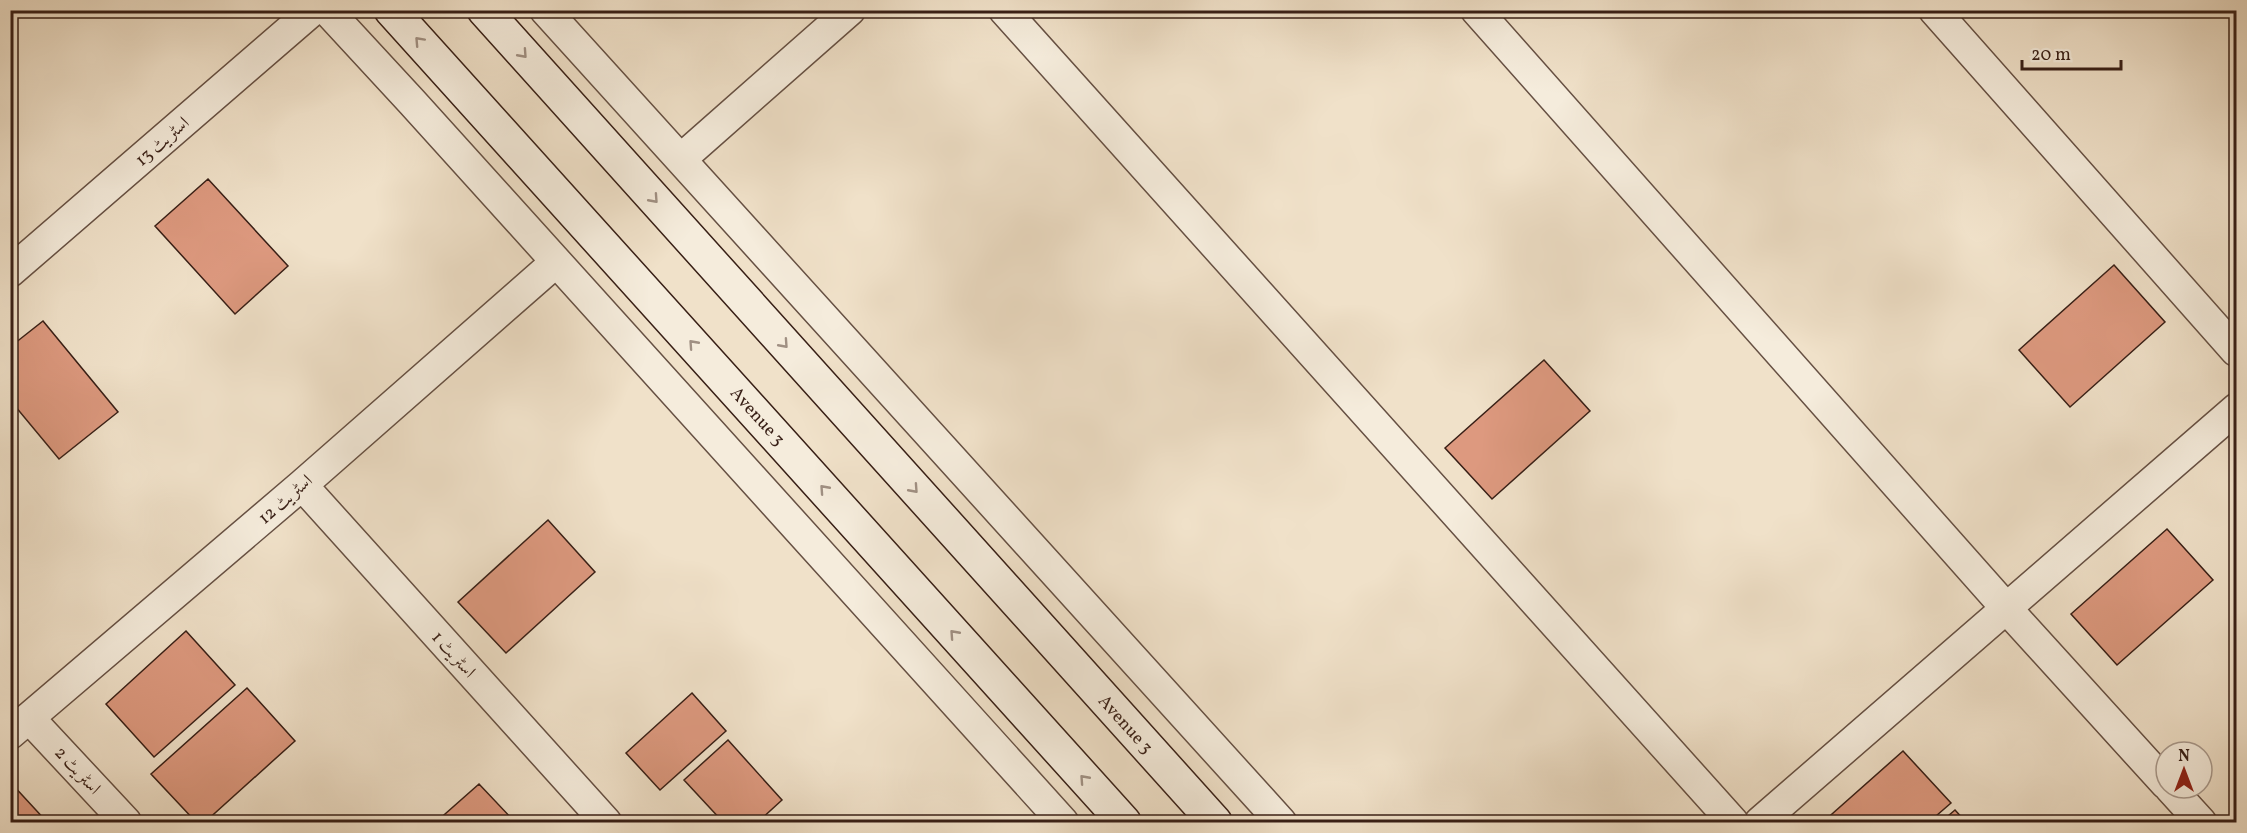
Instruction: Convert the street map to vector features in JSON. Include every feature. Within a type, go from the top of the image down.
[{"type":"main road","name":"Avenue 3","points":[[391,10],[1124,822]]},
{"type":"main road","name":"Avenue 3","points":[[492,13],[1215,822]]},
{"type":"street","name":"اسٹریٹ 13","points":[[10,272],[313,10]]},
{"type":"street","points":[[327,10],[1063,822]]},
{"type":"street","points":[[545,10],[1281,822]]},
{"type":"street","points":[[681,159],[850,10]]},
{"type":"street","points":[[1004,10],[1733,822]]},
{"type":"street","points":[[1476,10],[2007,609],[2154,771]]},
{"type":"street","points":[[1934,10],[2236,351]]},
{"type":"street","points":[[412,102],[448,72]]},
{"type":"street","name":"اسٹریٹ 12","points":[[20,726],[302,485],[556,262]]},
{"type":"street","points":[[1760,822],[2236,409]]},
{"type":"street","name":"اسٹریٹ 1","points":[[302,485],[606,822]]},
{"type":"street","name":"اسٹریٹ 2","points":[[20,726],[126,822]]},
{"type":"street","points":[[2181,800],[2201,822]]},
{"type":"building","points":[[208,179],[288,266],[235,314],[155,226]]},
{"type":"building","points":[[2114,265],[2165,322],[2070,407],[2019,350]]},
{"type":"building","points":[[43,321],[118,412],[59,459],[10,400],[10,347]]},
{"type":"building","points":[[1544,360],[1590,411],[1492,499],[1445,448]]},
{"type":"building","points":[[548,520],[595,572],[506,653],[458,602]]},
{"type":"building","points":[[2167,529],[2213,580],[2117,665],[2071,614]]},
{"type":"building","points":[[186,631],[235,685],[154,757],[106,704]]},
{"type":"building","points":[[247,688],[295,741],[205,822],[196,822],[151,774]]},
{"type":"building","points":[[692,693],[726,731],[660,790],[626,753]]},
{"type":"building","points":[[728,740],[782,800],[758,822],[723,822],[684,780]]},
{"type":"building","points":[[1903,751],[1951,803],[1929,822],[1823,822]]},
{"type":"building","points":[[11,783],[47,822],[10,822]]},
{"type":"building","points":[[479,784],[515,822],[436,822]]},
{"type":"building","points":[[1955,810],[1966,822],[1941,822]]}]
